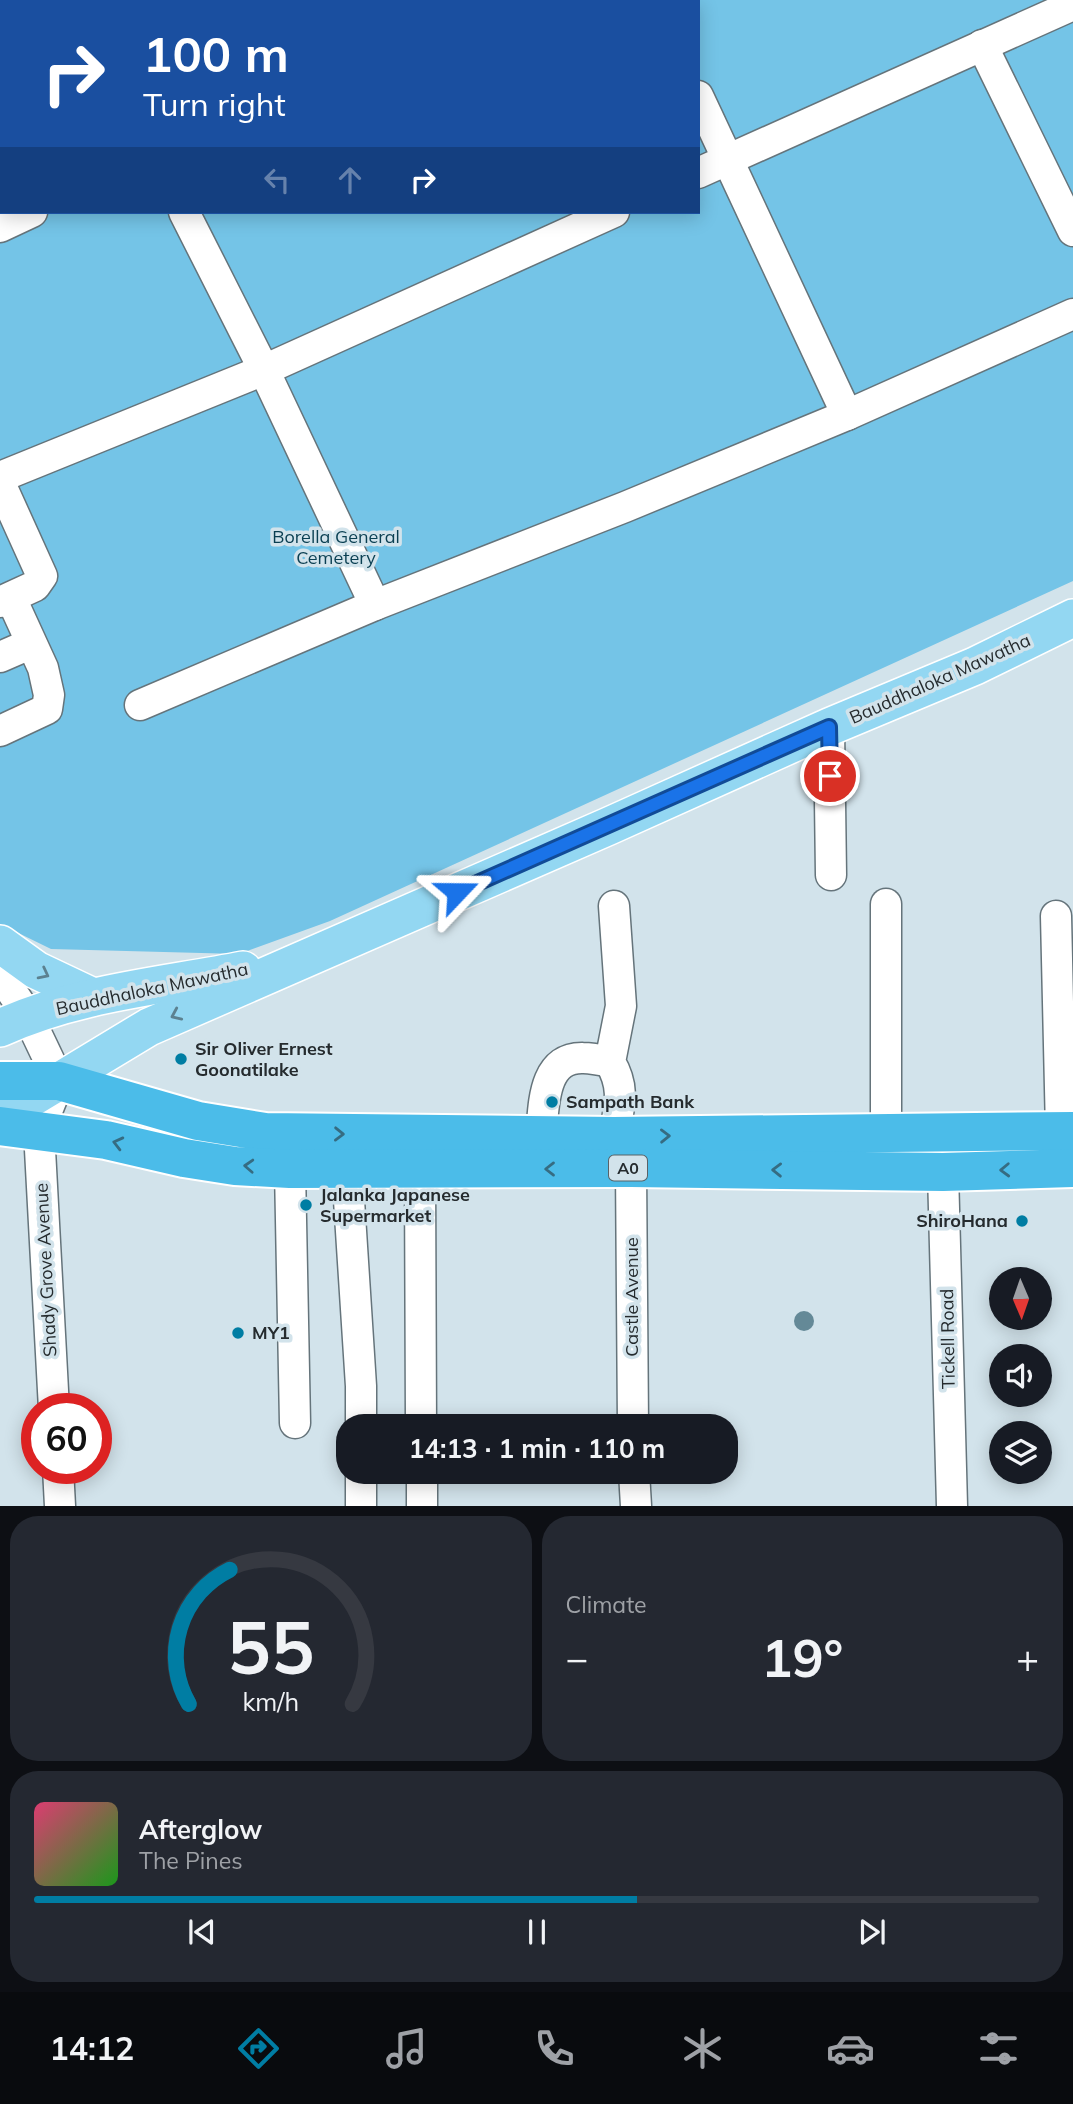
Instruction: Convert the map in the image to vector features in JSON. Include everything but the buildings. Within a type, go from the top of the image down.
[{"type":"highway","name":"A0","points":[[0,1082],[59,1082],[198,1121],[265,1132],[541,1135],[623,1152],[943,1172],[1073,1168]]},
{"type":"highway","name":"A0","points":[[0,1126],[106,1140],[184,1158],[235,1166],[419,1170],[886,1132],[1067,1131]]},
{"type":"main road","name":"Bauddhaloka Mawatha","points":[[0,1117],[149,1027],[829,727],[975,666],[1073,618]]},
{"type":"main road","points":[[0,944],[36,970],[93,997]]},
{"type":"main road","name":"Bauddhaloka Mawatha","points":[[14,1022],[93,997],[306,957]]},
{"type":"street","points":[[700,172],[1073,5]]},
{"type":"street","points":[[982,45],[1073,231]]},
{"type":"street","points":[[700,100],[847,415]]},
{"type":"street","points":[[0,227],[28,214]]},
{"type":"street","points":[[185,214],[264,370],[374,604]]},
{"type":"street","points":[[0,477],[264,370],[610,214]]},
{"type":"street","points":[[139,705],[374,604],[625,507],[847,415],[1073,314]]},
{"type":"street","points":[[0,483],[42,576],[35,586],[6,600],[43,668],[50,695],[47,709],[0,731]]},
{"type":"street","points":[[0,657],[30,644]]},
{"type":"street","points":[[829,727],[831,875]]},
{"type":"street","points":[[886,904],[886,1132]]},
{"type":"street","points":[[541,1135],[545,1091],[552,1073],[565,1062],[580,1057],[610,1062],[621,1006],[614,906]]},
{"type":"street","points":[[1056,916],[1067,1131]]},
{"type":"street","points":[[0,974],[14,1022],[59,1082],[38,1131]]},
{"type":"street","name":"Castle Avenue","points":[[610,1062],[618,1075],[621,1092],[634,1414]]},
{"type":"street","name":"Shady Grove Avenue","points":[[38,1131],[53,1393]]},
{"type":"street","points":[[290,1169],[295,1423]]},
{"type":"street","points":[[347,1169],[361,1414]]},
{"type":"street","points":[[419,1170],[421,1414]]},
{"type":"street","name":"Tickell Road","points":[[943,1172],[952,1506]]},
{"type":"street","points":[[59,1484],[60,1506]]},
{"type":"street","points":[[361,1484],[361,1506]]},
{"type":"street","points":[[422,1484],[422,1506]]},
{"type":"street","points":[[635,1484],[636,1506]]},
{"type":"green space","name":"Borella General Cemetery","points":[[700,0],[1073,0],[1073,581],[330,921],[239,954],[51,949],[0,924],[0,214],[700,214]]},
{"type":"place","name":"Sir Oliver Ernest Goonatilake","points":[[181,1059]]},
{"type":"place","name":"Sampath Bank","points":[[552,1102]]},
{"type":"place","name":"Jalanka Japanese Supermarket","points":[[306,1205]]},
{"type":"place","name":"ShiroHana","points":[[1022,1221]]},
{"type":"place","name":"MY1","points":[[238,1333]]},
{"type":"route","points":[[457,892],[829,727],[830,776]]}]
